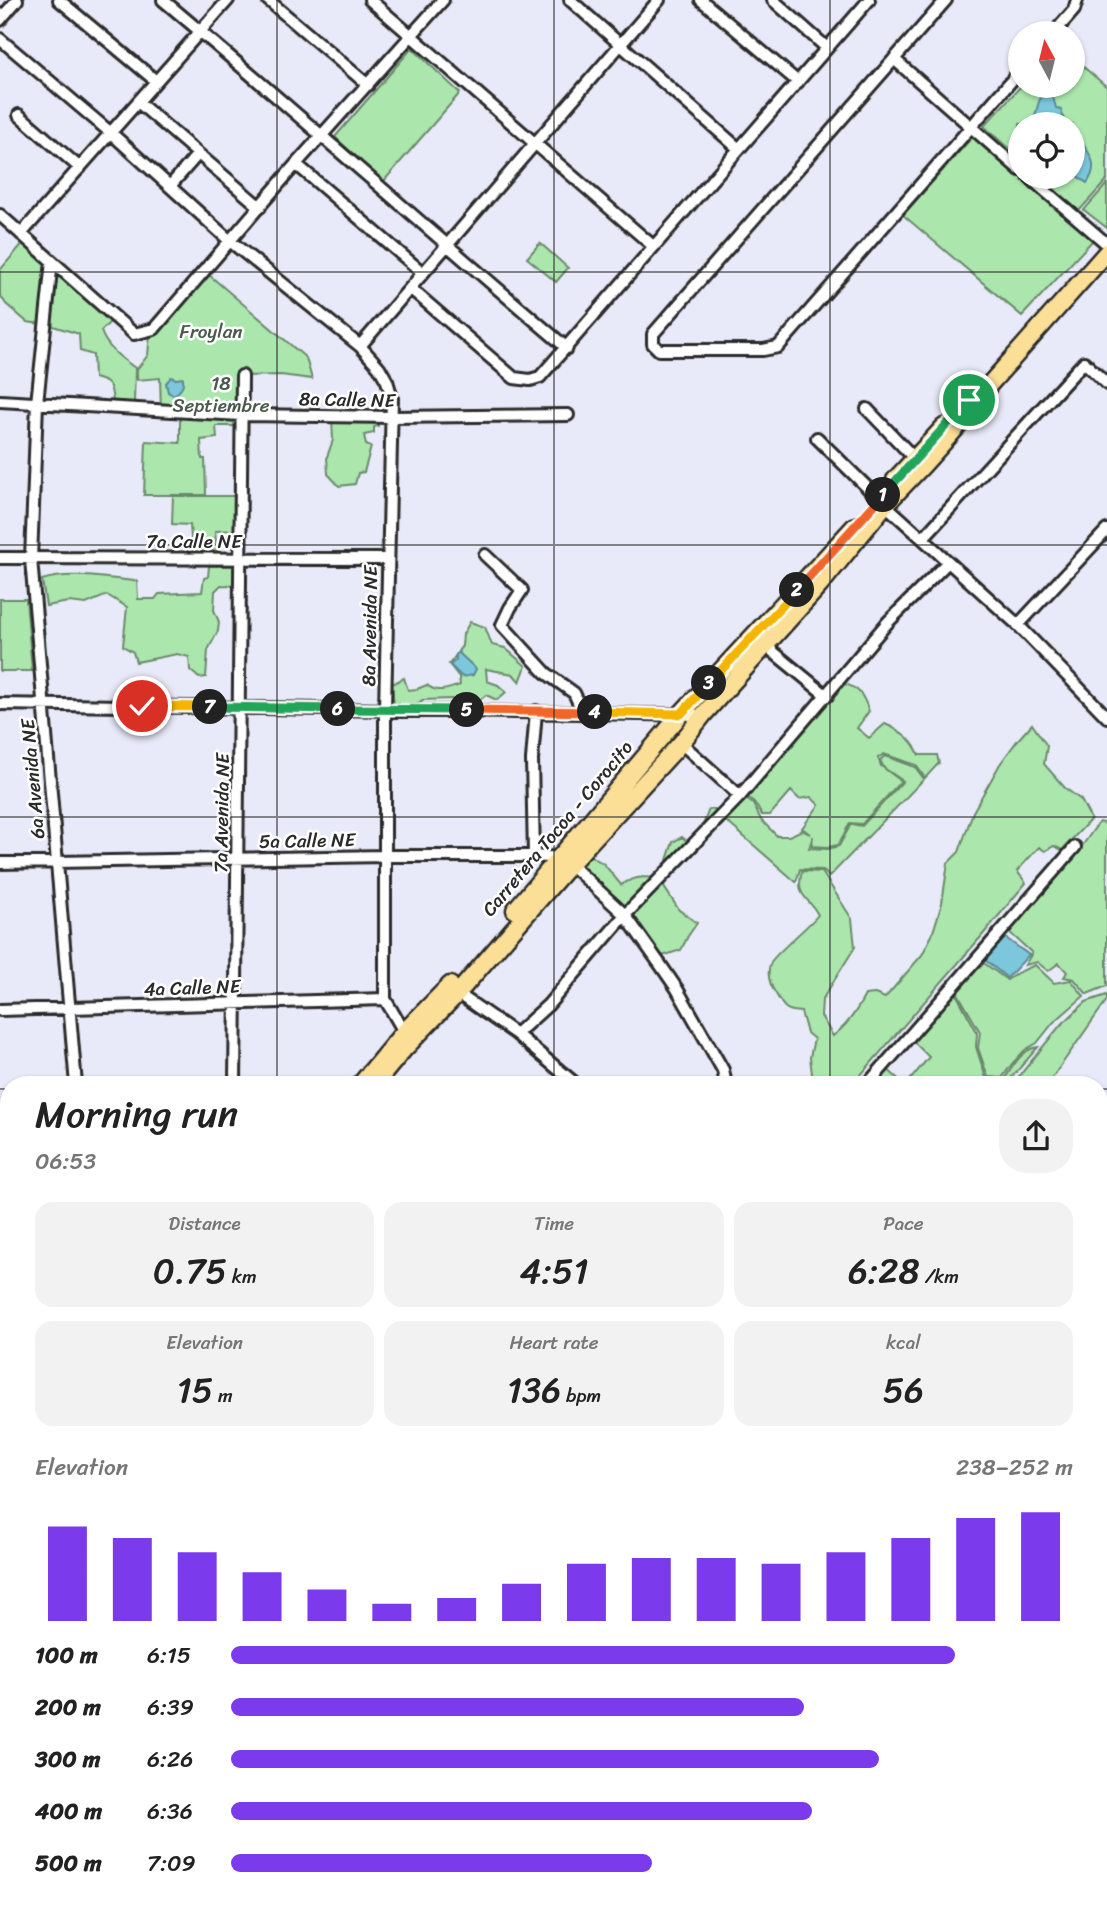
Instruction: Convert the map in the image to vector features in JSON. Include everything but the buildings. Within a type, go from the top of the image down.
[{"type":"main road","name":"Carretera Tocoa - Corocito","points":[[369,1076],[453,990],[565,861],[681,714],[882,502],[924,464],[976,406],[989,385],[1107,252]]},
{"type":"main road","name":"Carretera Tocoa - Corocito","points":[[565,861],[681,743],[820,584],[914,458],[969,400],[989,385]]},
{"type":"main road","name":"Carretera Tocoa - Corocito","points":[[380,1076],[407,1037]]},
{"type":"street","points":[[59,0],[156,81]]},
{"type":"street","points":[[163,0],[566,348]]},
{"type":"street","points":[[21,234],[228,0]]},
{"type":"street","points":[[268,0],[368,85]]},
{"type":"street","points":[[370,0],[653,246]]},
{"type":"street","points":[[0,215],[134,334],[154,329],[296,164],[443,0]]},
{"type":"street","points":[[570,0],[739,149]]},
{"type":"street","points":[[0,39],[111,133],[230,241],[360,346],[659,0]]},
{"type":"street","points":[[701,0],[798,82]]},
{"type":"street","points":[[773,0],[827,48]]},
{"type":"street","points":[[410,288],[514,378],[530,380],[540,377],[869,0]]},
{"type":"street","points":[[946,0],[653,334],[653,344],[659,350],[763,350],[778,347],[1008,85]]},
{"type":"street","points":[[1064,21],[1074,10],[1077,0]]},
{"type":"street","points":[[0,3],[15,2]]},
{"type":"street","points":[[0,20],[15,2]]},
{"type":"street","points":[[894,59],[1008,159]]},
{"type":"street","points":[[138,102],[260,207]]},
{"type":"street","points":[[19,115],[80,168]]},
{"type":"street","points":[[170,186],[198,154]]},
{"type":"street","points":[[296,164],[423,273]]},
{"type":"street","points":[[1042,189],[1107,244]]},
{"type":"street","name":"6a Avenida NE","points":[[52,261],[37,403],[31,559],[75,1076]]},
{"type":"street","name":"8a Avenida NE","points":[[360,346],[379,367],[392,398],[385,709],[385,999]]},
{"type":"street","points":[[923,538],[1084,362],[1107,384]]},
{"type":"street","name":"7a Avenida NE","points":[[235,1076],[242,376]]},
{"type":"street","name":"8a Calle NE","points":[[0,401],[241,415],[568,415]]},
{"type":"street","points":[[867,409],[914,458]]},
{"type":"street","points":[[817,438],[882,502],[1018,625],[1107,717]]},
{"type":"street","points":[[1018,625],[1107,530]]},
{"type":"street","points":[[485,555],[522,590],[502,625],[546,673],[574,693],[583,712]]},
{"type":"street","name":"7a Calle NE","points":[[0,558],[388,559]]},
{"type":"street","points":[[516,1034],[548,1005],[625,915],[740,796],[888,622],[948,562]]},
{"type":"street","points":[[765,646],[827,696]]},
{"type":"street","points":[[0,704],[703,715]]},
{"type":"street","points":[[534,856],[532,760],[536,711]]},
{"type":"street","points":[[681,743],[740,796]]},
{"type":"street","points":[[875,1076],[1075,847]]},
{"type":"street","name":"5a Calle NE","points":[[0,863],[385,856],[534,856],[565,861]]},
{"type":"street","points":[[565,861],[625,915],[677,989],[724,1076]]},
{"type":"street","points":[[453,990],[516,1034],[566,1076]]},
{"type":"street","points":[[385,999],[407,1037]]},
{"type":"street","name":"4a Calle NE","points":[[0,1010],[385,999]]},
{"type":"green space","points":[[412,48],[460,93],[383,182],[335,137]]},
{"type":"green space","points":[[1085,68],[1107,87],[1107,180],[1078,212],[1053,189],[1085,189],[1085,112],[1008,112],[1008,148],[984,126],[1010,98],[1085,98]]},
{"type":"green space","points":[[975,134],[1008,164],[1008,189],[1036,189],[1093,240],[1022,316],[903,215]]},
{"type":"green space","points":[[1107,184],[1107,228],[1084,210]]},
{"type":"green space","points":[[25,241],[49,262],[42,324],[27,322],[6,304],[0,295],[0,270]]},
{"type":"green space","points":[[540,243],[568,268],[556,282],[527,258]]},
{"type":"green space","points":[[54,269],[112,320],[101,331],[110,347],[135,368],[134,403],[113,401],[109,385],[94,378],[93,355],[80,351],[79,334],[50,325]]},
{"type":"green space","name":"Froylan","points":[[208,274],[306,358],[312,379],[281,375],[242,376],[241,415],[161,410],[160,378],[137,380],[137,369],[148,355],[150,334]]},
{"type":"green space","points":[[180,413],[239,417],[239,426],[216,426],[217,438],[201,440],[202,459],[205,459],[206,495],[144,495],[146,441],[180,443]]},
{"type":"green space","points":[[332,418],[377,418],[378,426],[374,427],[374,433],[364,435],[366,445],[371,447],[364,472],[358,473],[355,484],[339,486],[328,474],[327,457],[333,440]]},
{"type":"green space","points":[[173,496],[239,496],[239,530],[215,531],[217,554],[189,553],[187,550],[191,538],[190,525],[172,524]]},
{"type":"green space","points":[[236,565],[236,586],[221,585],[215,591],[214,610],[219,622],[218,631],[208,650],[206,677],[199,678],[190,670],[189,657],[177,654],[136,662],[133,652],[123,646],[127,607],[107,595],[86,604],[69,602],[46,606],[42,580],[77,576],[137,581],[138,599],[155,599],[159,594],[202,592],[209,566]]},
{"type":"green space","points":[[0,599],[26,599],[32,671],[0,671]]},
{"type":"green space","points":[[470,622],[485,627],[492,645],[505,648],[526,666],[520,682],[513,674],[486,669],[487,681],[506,692],[497,700],[486,695],[476,703],[461,706],[452,699],[394,705],[392,684],[404,678],[408,690],[427,685],[443,690],[460,685],[459,677],[449,664],[462,646],[463,634]]},
{"type":"green space","points":[[842,683],[857,690],[865,701],[869,711],[857,728],[869,738],[885,724],[905,736],[919,755],[937,755],[939,763],[925,778],[916,765],[884,754],[878,758],[881,766],[901,781],[862,824],[850,823],[838,845],[812,846],[813,836],[809,848],[828,849],[839,846],[851,824],[862,826],[903,781],[884,768],[880,760],[885,756],[915,767],[924,779],[829,877],[823,870],[800,869],[796,882],[726,821],[678,870],[667,860],[673,842],[682,837],[692,845],[706,831],[703,825],[709,809],[721,809],[728,801],[743,797],[753,804],[761,820],[777,836],[789,836],[802,830],[810,834],[802,828],[819,805],[811,797],[799,799],[791,791],[770,815],[762,815],[754,802],[744,795]]},
{"type":"green space","points":[[1032,724],[1047,746],[1044,764],[1065,788],[1081,800],[1091,819],[1062,850],[1054,846],[1045,851],[1039,847],[1017,871],[1026,883],[860,1076],[812,1076],[810,1057],[814,1039],[807,1033],[801,1012],[788,1010],[781,1003],[769,975],[774,958],[818,915],[801,892],[802,871],[822,872],[852,919],[855,947],[822,1000],[821,1016],[833,1036],[852,1017],[865,995],[875,994],[885,998],[922,955],[932,935],[942,903],[948,863],[959,852],[973,812],[1000,764]]},
{"type":"green space","points":[[1099,822],[1107,824],[1107,986],[1087,994],[1074,979],[1064,977],[1067,972],[1059,963],[1048,971],[1037,962],[1025,965],[1032,953],[1008,931],[1080,849]]},
{"type":"green space","points":[[587,854],[604,864],[621,885],[643,877],[666,880],[664,887],[679,910],[697,923],[681,950],[659,957],[575,863]]},
{"type":"green space","points":[[984,963],[1007,980],[1035,965],[1054,983],[1071,980],[1084,996],[1053,1023],[1037,1043],[1025,1050],[1003,1076],[988,1076],[978,1048],[980,1032],[956,990],[977,964]]},
{"type":"green space","points":[[954,990],[977,1032],[976,1047],[985,1076],[913,1076],[929,1057],[911,1039]]},
{"type":"green space","points":[[1107,995],[1107,1000],[1053,1076],[1019,1076],[1059,1027],[1086,1002]]},
{"type":"green space","points":[[1038,1047],[1013,1076],[1006,1076],[1027,1051]]},
{"type":"green space","points":[[886,1068],[895,1076],[879,1076]]},
{"type":"water","points":[[1041,98],[1053,98],[1056,108],[1062,112],[1036,112]]},
{"type":"water","points":[[1085,146],[1093,165],[1087,183],[1085,182]]},
{"type":"water","points":[[171,377],[183,378],[181,388],[173,395],[168,392],[166,383]]},
{"type":"water","points":[[458,652],[476,669],[473,675],[462,677],[450,665],[456,660]]},
{"type":"water","points":[[1003,936],[1029,955],[1007,978],[984,959]]},
{"type":"route","points":[[142,706],[681,714],[969,400]]},
{"type":"park label","name":"18 Septiembre","points":[[221,394]]}]
